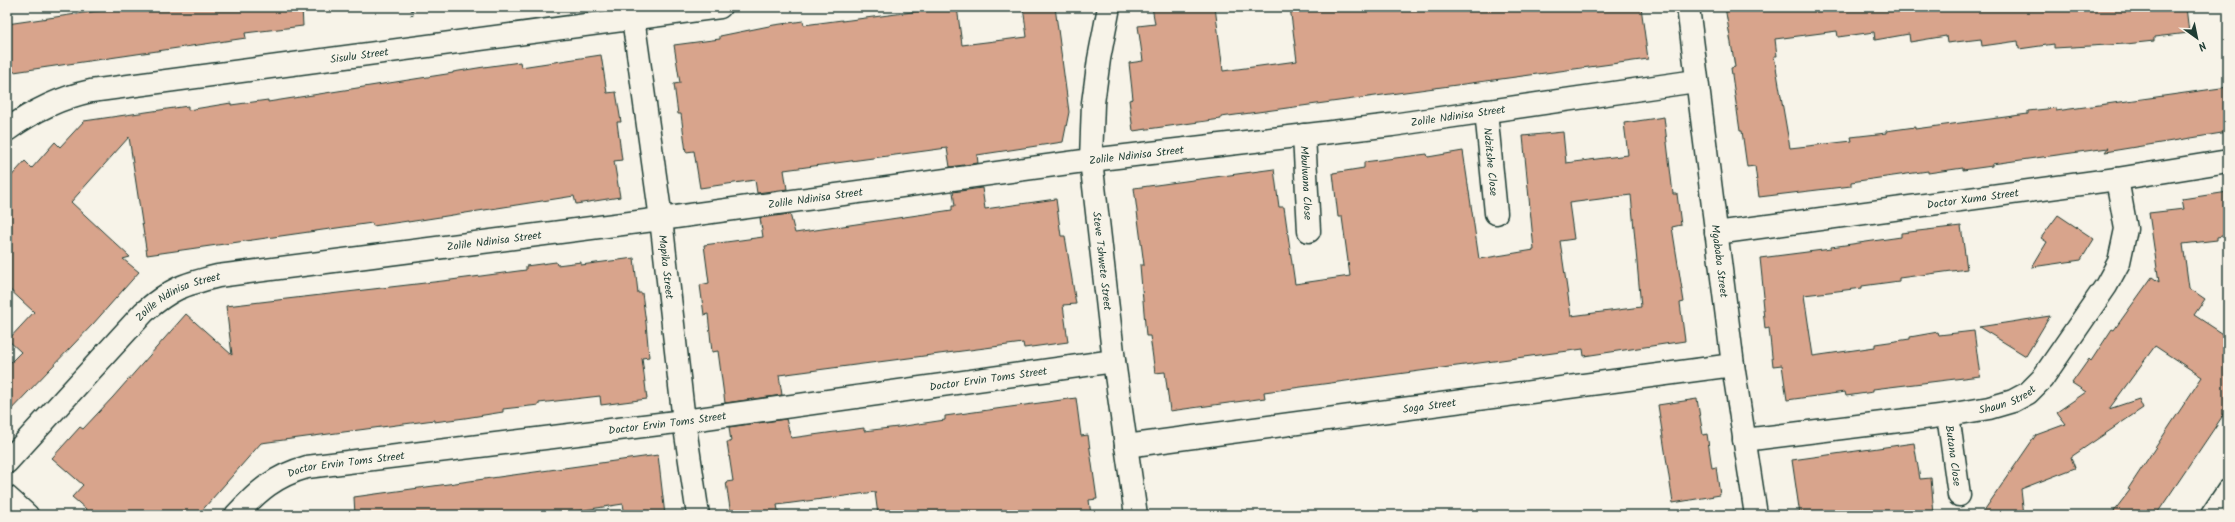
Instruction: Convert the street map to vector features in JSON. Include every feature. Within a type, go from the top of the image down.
[{"type":"street","name":"Sisulu Street","points":[[7,130],[27,115],[65,97],[91,91],[415,49],[720,7]]},
{"type":"street","name":"Steve Tshwete Street","points":[[1109,7],[1099,59],[1093,103],[1091,160],[1114,361],[1136,515]]},
{"type":"street","name":"Mgababa Street","points":[[1688,7],[1696,81],[1733,366],[1756,515]]},
{"type":"street","name":"Mapika Street","points":[[633,18],[661,219],[684,421],[698,515]]},
{"type":"street","name":"Zolile Ndinisa Street","points":[[7,462],[144,312],[166,293],[184,285],[226,275],[661,219],[1091,160],[1304,136],[1696,81]]},
{"type":"street","name":"Ndzitshe Close","points":[[1486,111],[1496,213]]},
{"type":"street","name":"Mbulwana Close","points":[[1304,136],[1309,231]]},
{"type":"street","name":"Doctor Xuma Street","points":[[1716,233],[2117,179],[2228,161]]},
{"type":"street","name":"Shaun Street","points":[[1744,440],[1948,415],[2013,401],[2028,393],[2042,379],[2106,286],[2119,262],[2126,229],[2117,179]]},
{"type":"street","name":"Doctor Ervin Toms Street","points":[[236,515],[263,488],[285,473],[307,467],[684,421],[1114,361]]},
{"type":"street","name":"Soga Street","points":[[1126,446],[1733,366]]},
{"type":"street","name":"Butana Close","points":[[1948,415],[1959,495]]},
{"type":"street","points":[[2212,515],[2228,491]]},
{"type":"street","points":[[7,497],[27,515]]},
{"type":"building","points":[[125,7],[302,7],[303,26],[245,33],[246,38],[7,73],[7,24]]},
{"type":"building","points":[[927,7],[957,7],[962,45],[1027,37],[1023,7],[1055,7],[1069,112],[1063,142],[977,155],[978,163],[950,167],[947,148],[784,170],[787,189],[757,193],[755,180],[700,188],[694,151],[686,152],[681,114],[678,114],[674,84],[680,83],[674,45],[720,39],[720,36],[774,25],[803,21],[804,25],[842,21],[928,10]]},
{"type":"building","points":[[1152,7],[1215,7],[1223,71],[1297,61],[1290,7],[1641,7],[1648,59],[1221,117],[1221,119],[1133,131],[1129,100],[1133,99],[1129,63],[1143,61],[1138,26],[1155,24]]},
{"type":"building","points":[[1725,7],[2186,7],[2189,33],[2154,37],[2154,41],[2126,44],[2054,48],[2054,44],[2019,49],[2018,41],[1982,46],[1981,39],[1947,43],[1946,36],[1910,42],[1909,34],[1875,40],[1874,32],[1838,37],[1837,31],[1775,39],[1777,56],[1774,56],[1790,148],[1852,141],[1851,137],[1886,133],[1886,131],[1915,127],[1915,129],[2028,114],[2028,111],[2056,108],[2056,111],[2228,87],[2228,132],[2105,152],[2108,148],[1992,164],[1992,166],[1963,170],[1963,168],[1928,173],[1928,171],[1851,182],[1851,186],[1759,197],[1755,166],[1747,167],[1742,131],[1740,131],[1731,68],[1735,67]]},
{"type":"building","points":[[601,55],[607,93],[616,92],[621,122],[617,122],[622,160],[614,161],[620,197],[576,204],[574,196],[408,222],[373,226],[372,223],[147,255],[129,137],[71,202],[130,257],[123,259],[139,272],[93,324],[7,414],[7,366],[21,352],[8,340],[34,312],[7,287],[7,181],[25,161],[32,168],[55,142],[60,147],[84,121],[188,106],[188,110],[231,103],[231,105],[268,100],[268,102],[484,67],[520,62],[521,67]]},
{"type":"building","points":[[1664,117],[1673,194],[1677,194],[1681,225],[1672,227],[1684,302],[1680,303],[1685,341],[1584,356],[1583,349],[1264,392],[1265,398],[1170,411],[1165,372],[1155,373],[1150,336],[1146,336],[1140,265],[1144,265],[1134,188],[1274,169],[1279,207],[1284,207],[1295,284],[1350,276],[1342,217],[1338,217],[1333,173],[1364,168],[1364,162],[1427,154],[1428,157],[1463,151],[1479,259],[1534,250],[1523,136],[1563,132],[1566,163],[1628,155],[1624,123]],"holes":[[[1631,195],[1641,307],[1571,316],[1560,241],[1574,239],[1569,203]]]},
{"type":"building","points":[[982,188],[985,209],[1056,199],[1061,236],[1065,236],[1076,304],[1063,305],[1068,342],[1024,348],[1023,343],[779,375],[782,395],[725,403],[718,351],[712,352],[708,314],[704,315],[700,285],[709,283],[704,245],[763,237],[760,218],[790,214],[795,233],[952,210],[952,206],[955,206],[953,192]]},
{"type":"building","points":[[2228,192],[2228,235],[2217,237],[2217,240],[2183,244],[2189,288],[2205,299],[2194,315],[2228,337],[2228,408],[2156,515],[2111,515],[2130,490],[2128,489],[2202,377],[2155,346],[2109,409],[2139,399],[2143,408],[2071,457],[2075,468],[2021,489],[2024,515],[1981,515],[2036,435],[2066,424],[2057,412],[2086,392],[2072,383],[2089,359],[2091,361],[2112,329],[2114,330],[2152,277],[2159,282],[2149,213],[2184,209],[2182,199]]},
{"type":"building","points":[[2058,215],[2094,239],[2081,260],[2032,267],[2047,242],[2041,238]]},
{"type":"building","points":[[1961,226],[1967,269],[1899,278],[1899,281],[1862,286],[1862,288],[1804,295],[1813,356],[1875,347],[1875,344],[1910,339],[1910,337],[1938,332],[1939,335],[1974,331],[1980,376],[1873,389],[1873,392],[1846,396],[1845,392],[1787,400],[1782,365],[1773,366],[1769,328],[1765,329],[1762,298],[1764,297],[1760,258],[1831,249],[1831,247],[1901,237],[1901,233]]},
{"type":"building","points":[[634,258],[638,293],[642,293],[646,323],[649,357],[642,358],[647,399],[601,405],[600,396],[539,403],[539,405],[503,409],[503,412],[465,418],[434,422],[434,420],[261,443],[198,515],[93,515],[72,497],[83,485],[52,458],[80,427],[83,429],[113,397],[186,314],[232,355],[226,306],[526,270],[526,266],[556,262],[557,265],[581,262],[581,265]]},
{"type":"building","points":[[2050,316],[2026,356],[1979,327]]},
{"type":"building","points":[[1076,398],[1081,436],[1088,435],[1097,499],[1089,500],[1091,515],[878,515],[875,492],[777,505],[779,515],[731,515],[726,482],[733,481],[727,442],[731,442],[729,427],[786,419],[791,438],[864,428],[864,431],[898,427],[945,420],[945,416]]},
{"type":"building","points":[[1697,399],[1703,435],[1707,434],[1712,468],[1716,467],[1720,495],[1673,503],[1658,405]]},
{"type":"building","points":[[1914,443],[1920,479],[1931,478],[1934,515],[1800,515],[1792,460]]},
{"type":"building","points":[[658,455],[665,515],[625,515],[623,504],[551,515],[355,515],[354,497]]}]
